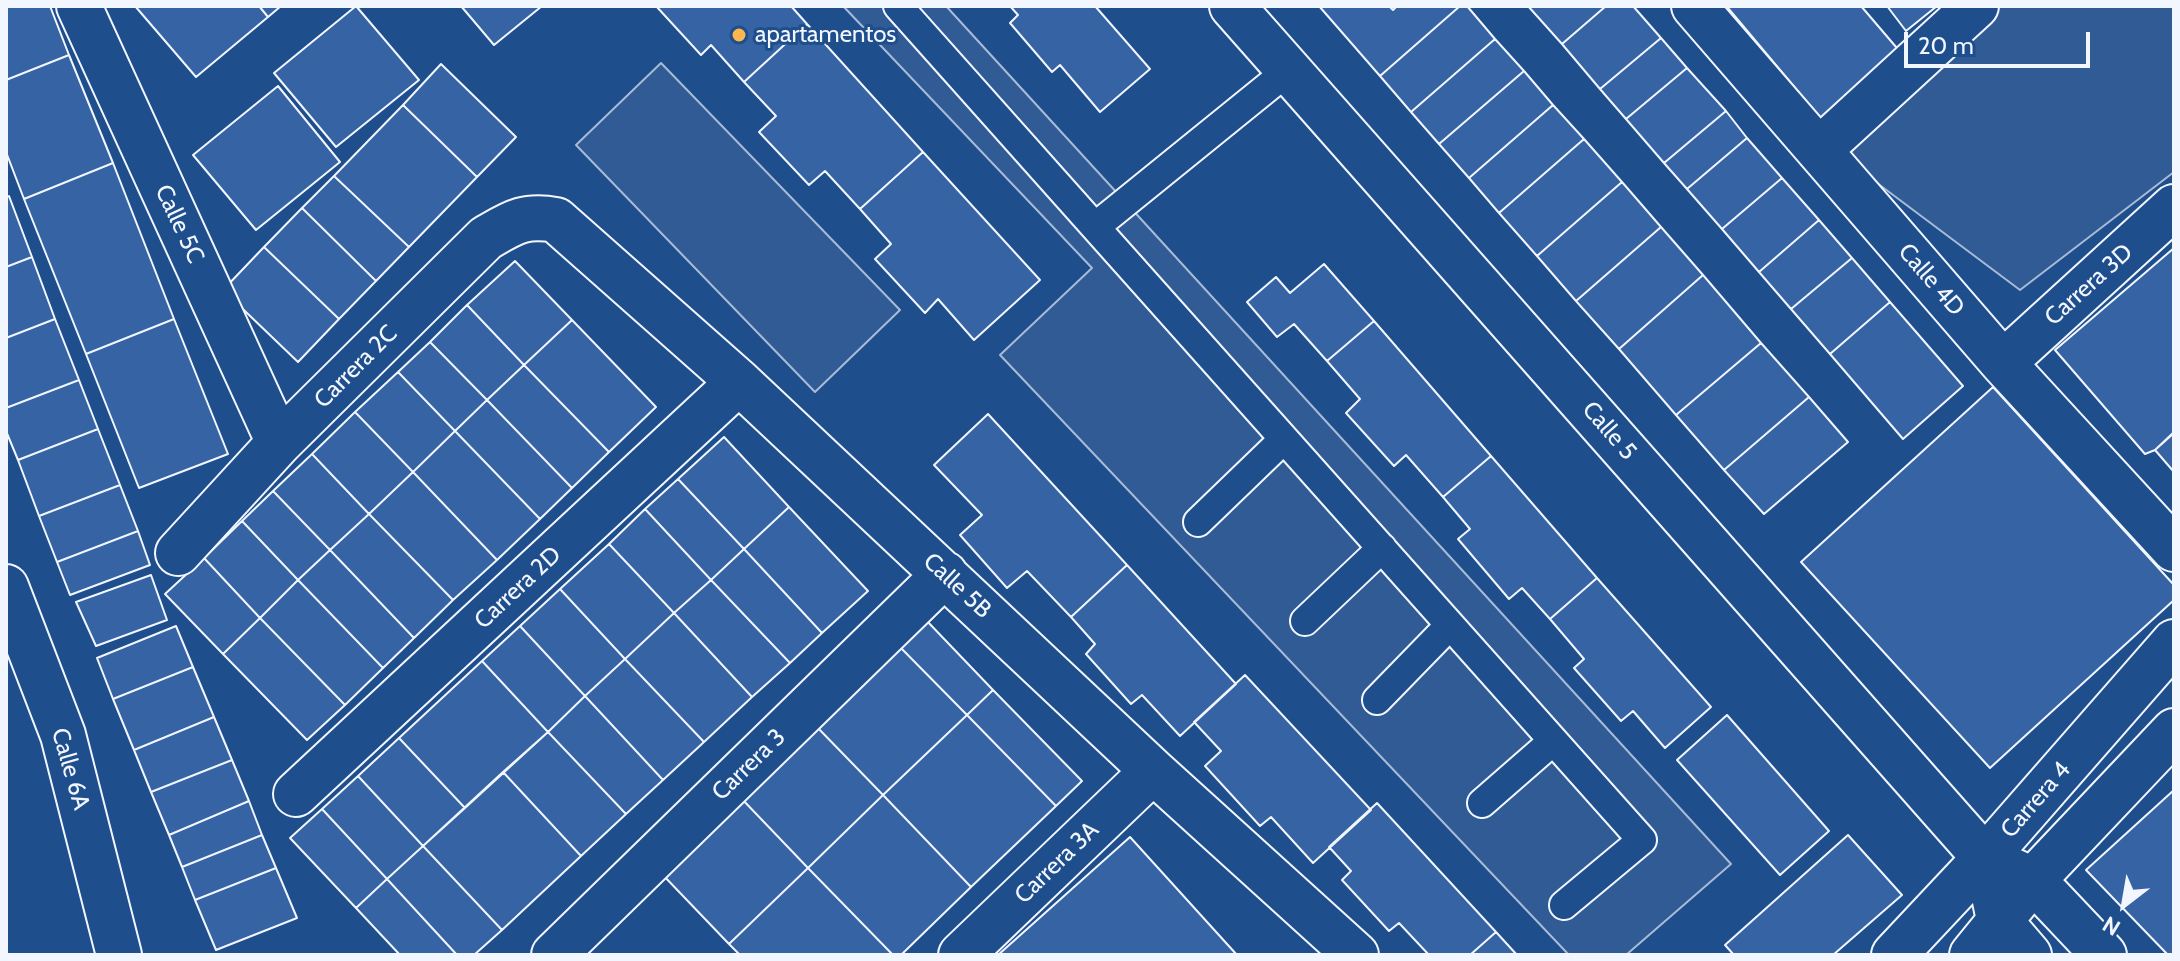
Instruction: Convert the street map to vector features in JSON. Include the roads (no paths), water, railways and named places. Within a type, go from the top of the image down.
[{"type":"street","name":"Calle 5C","points":[[79,6],[279,443]]},
{"type":"street","name":"Calle 5","points":[[1232,6],[1985,858],[2033,880],[2104,955]]},
{"type":"street","name":"Calle 4D","points":[[1694,6],[2003,363],[2174,549]]},
{"type":"street","points":[[1819,150],[1976,6]]},
{"type":"street","name":"Carrera 3D","points":[[2003,363],[2174,207]]},
{"type":"street","name":"Carrera 2C","points":[[178,553],[279,443],[486,238],[516,221],[542,217],[556,220]]},
{"type":"street","name":"Calle 5B","points":[[556,220],[739,382],[1153,771],[1356,955]]},
{"type":"street","name":"Carrera 2D","points":[[296,794],[739,382]]},
{"type":"street","name":"Carrera 3","points":[[554,955],[945,574]]},
{"type":"street","name":"Calle 6A","points":[[6,587],[63,735],[119,955]]},
{"type":"street","name":"Carrera 4","points":[[1894,955],[1985,858],[2174,642]]},
{"type":"street","points":[[1972,955],[2033,880],[2174,731]]},
{"type":"street","name":"Carrera 3A","points":[[961,955],[1153,771]]},
{"type":"street","name":"Calle 5","points":[[1985,858],[1999,920],[2029,955]]},
{"type":"lane","points":[[898,6],[1642,840],[1564,905]]},
{"type":"lane","points":[[1095,227],[1290,69]]},
{"type":"lane","points":[[1198,522],[1284,439]]},
{"type":"lane","points":[[1305,621],[1382,548]]},
{"type":"lane","points":[[1377,700],[1450,625]]},
{"type":"lane","points":[[1482,803],[1553,741]]},
{"type":"place","name":"apartamentos","points":[[739,35]]}]
